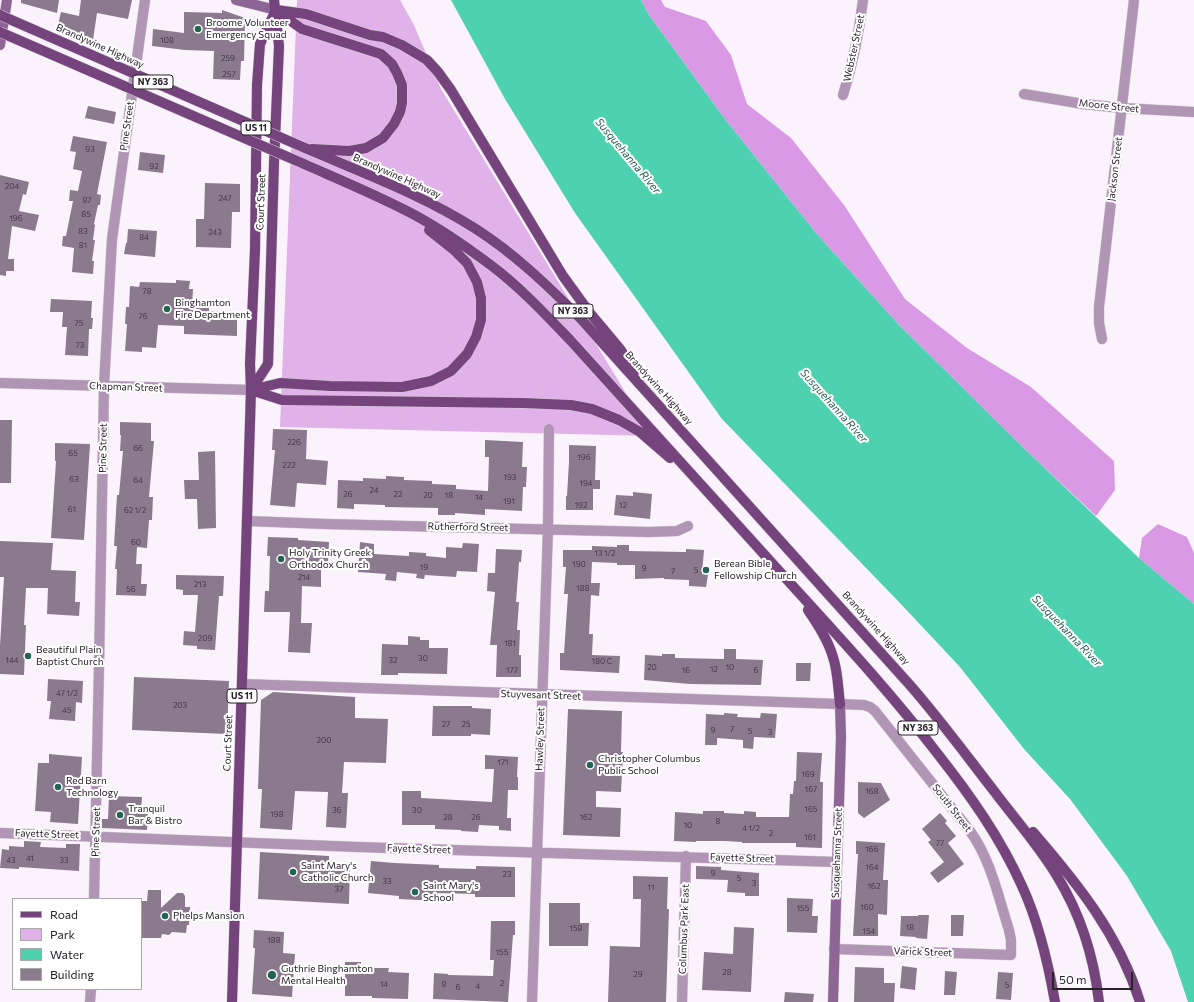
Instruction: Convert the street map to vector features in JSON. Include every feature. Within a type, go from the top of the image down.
[{"type":"main road","points":[[275,5],[302,29],[380,54],[392,64],[398,73],[402,85],[403,93],[400,112],[384,138],[366,148],[349,151],[305,148]]},
{"type":"main road","points":[[275,5],[402,45],[427,60],[452,90],[562,276],[589,312],[620,349],[661,408]]},
{"type":"main road","name":"Court Street","points":[[251,390],[268,364],[274,171],[280,46],[275,5]]},
{"type":"main road","name":"Court Street","points":[[232,1002],[251,390],[250,364],[255,250],[257,85],[260,44],[275,5]]},
{"type":"main road","name":"Brandywine Highway","points":[[0,15],[424,200],[475,228],[538,277],[570,308],[896,668],[958,745],[1042,854],[1063,886],[1080,921],[1088,944],[1096,977],[1099,1002]]},
{"type":"main road","name":"NY 363","points":[[0,32],[368,192],[445,233],[482,258],[516,286],[572,341],[860,660],[959,780],[987,821],[1014,869],[1032,910],[1042,941],[1055,1002]]},
{"type":"main road","points":[[251,390],[280,383],[402,387],[419,384],[431,381],[451,371],[471,349],[480,326],[482,309],[479,287],[470,268],[454,250],[434,233],[368,192]]},
{"type":"main road","points":[[251,390],[282,400],[523,403],[571,405],[592,409],[619,420],[640,432],[711,496]]},
{"type":"main road","points":[[781,573],[809,611],[829,645],[836,669],[840,704]]},
{"type":"main road","points":[[958,745],[1060,863],[1093,906],[1116,945],[1129,972],[1140,1002]]},
{"type":"street","points":[[0,45],[7,0]]},
{"type":"street","name":"Pine Street","points":[[94,898],[104,386],[112,239],[144,0]]},
{"type":"street","points":[[236,0],[275,5]]},
{"type":"street","name":"Webster Street","points":[[844,95],[855,55],[863,0]]},
{"type":"street","name":"Jackson Street","points":[[1102,339],[1099,323],[1099,307],[1134,0]]},
{"type":"street","name":"Moore Street","points":[[1024,94],[1082,104],[1194,112]]},
{"type":"street","name":"Chapman Street","points":[[0,383],[251,390]]},
{"type":"street","name":"Hawley Street","points":[[532,1002],[548,529],[549,429]]},
{"type":"street","name":"Rutherford Street","points":[[247,521],[649,532],[678,531],[688,526]]},
{"type":"street","name":"Stuyvesant Street","points":[[242,684],[840,704]]},
{"type":"street","name":"Susquehanna Street","points":[[833,1002],[841,737],[840,704]]},
{"type":"street","name":"South Street","points":[[840,704],[864,705],[873,709],[974,836],[987,859],[998,893],[1010,935],[1011,955]]},
{"type":"street","name":"Fayette Street","points":[[0,833],[837,862]]},
{"type":"street","name":"Columbus Park East","points":[[682,1002],[686,856]]},
{"type":"street","name":"Varick Street","points":[[834,949],[1011,955]]},
{"type":"street","points":[[90,1002],[91,990]]},
{"type":"green space","points":[[297,0],[400,0],[414,25],[441,89],[652,436],[280,427]]},
{"type":"shaded area","points":[[641,0],[661,0],[665,7],[706,21],[731,55],[747,104],[791,138],[844,205],[905,299],[967,348],[1031,387],[1114,461],[1115,490],[1096,516],[1031,455],[899,325],[816,233],[725,119],[649,15]]},
{"type":"shaded area","points":[[1158,524],[1187,537],[1194,553],[1194,604],[1139,558],[1142,538]]},
{"type":"water","name":"Susquehanna River","points":[[451,0],[641,0],[649,15],[725,119],[816,233],[899,325],[1031,455],[1139,558],[1194,604],[1194,1002],[1188,1002],[1171,951],[1127,876],[1070,799],[1024,749],[960,667],[722,419],[575,213],[505,99]]},
{"type":"building","points":[[21,0],[59,0],[57,13],[21,3]]},
{"type":"building","points":[[81,0],[132,0],[128,19],[97,13],[93,40],[58,25],[61,12],[79,16]]},
{"type":"building","points":[[222,10],[245,18],[244,61],[241,61],[240,80],[213,79],[214,51],[185,50],[152,46],[153,29],[184,33],[184,12],[222,13]]},
{"type":"building","points":[[88,106],[116,112],[114,124],[85,118]]},
{"type":"building","points":[[73,136],[107,142],[97,194],[101,195],[100,205],[98,205],[94,224],[93,240],[95,240],[92,261],[94,261],[93,274],[72,272],[74,248],[62,246],[63,236],[66,236],[73,201],[69,201],[70,190],[78,191],[82,171],[73,169],[76,152],[70,151]]},
{"type":"building","points":[[140,152],[165,155],[163,173],[138,170]]},
{"type":"building","points":[[0,175],[29,182],[26,195],[23,194],[19,211],[39,215],[35,231],[12,226],[8,259],[14,259],[14,271],[6,271],[6,276],[0,275]]},
{"type":"building","points":[[205,183],[240,184],[240,212],[232,212],[231,248],[196,247],[196,219],[204,219]]},
{"type":"building","points":[[128,229],[157,231],[155,257],[124,254],[127,243]]},
{"type":"building","name":"Binghamton Fire Department","points":[[176,280],[190,281],[189,289],[193,289],[192,306],[209,306],[209,311],[237,312],[237,336],[184,334],[184,326],[158,325],[156,348],[142,347],[142,352],[125,351],[127,324],[125,324],[126,307],[129,307],[130,286],[139,287],[140,282],[176,283]]},
{"type":"building","points":[[51,299],[92,301],[91,318],[93,318],[92,329],[89,329],[88,356],[65,355],[67,327],[62,327],[63,312],[50,312]]},
{"type":"building","points":[[0,420],[12,420],[11,483],[0,483]]},
{"type":"building","points":[[120,422],[151,423],[151,441],[154,441],[149,497],[153,497],[152,520],[149,520],[147,548],[137,547],[136,564],[142,564],[141,584],[147,584],[146,596],[116,595],[117,569],[115,569],[117,546],[114,546],[117,495],[119,495],[123,451],[120,451]]},
{"type":"building","points":[[273,429],[307,430],[306,459],[328,461],[326,485],[297,483],[295,507],[270,505],[275,450],[272,450]]},
{"type":"building","points":[[485,440],[523,442],[522,467],[527,467],[526,487],[523,487],[522,511],[485,509],[485,515],[455,513],[455,515],[438,515],[438,508],[385,507],[385,505],[354,504],[354,509],[337,508],[338,480],[363,481],[363,478],[386,479],[386,476],[404,477],[404,480],[432,481],[432,484],[456,485],[456,489],[488,491],[489,457],[485,457]]},
{"type":"building","points":[[55,443],[90,444],[84,540],[51,538],[56,461]]},
{"type":"building","points":[[569,445],[596,446],[595,480],[600,480],[600,489],[593,489],[593,510],[566,510]]},
{"type":"building","points":[[215,451],[216,528],[198,529],[197,499],[185,499],[184,480],[199,480],[198,452]]},
{"type":"building","points":[[633,492],[652,494],[650,519],[614,515],[616,495],[633,496]]},
{"type":"building","points":[[268,537],[298,538],[298,540],[329,542],[328,563],[321,562],[321,587],[302,586],[301,623],[312,623],[310,653],[288,652],[290,612],[264,612],[265,591],[269,591],[270,556],[267,556]]},
{"type":"building","points":[[0,541],[53,543],[51,570],[76,571],[75,602],[80,602],[79,616],[47,614],[48,588],[26,588],[24,675],[0,674],[4,577],[0,577]]},
{"type":"building","points":[[360,542],[374,544],[374,554],[409,556],[409,552],[426,553],[426,556],[446,558],[446,547],[462,548],[463,543],[479,544],[477,572],[457,571],[456,577],[425,575],[424,579],[416,578],[417,574],[397,572],[396,581],[385,580],[386,574],[358,572]]},
{"type":"building","points":[[617,545],[629,545],[629,551],[686,552],[686,549],[704,550],[702,574],[708,575],[706,587],[689,586],[689,580],[664,578],[635,579],[635,565],[617,565],[617,563],[592,562],[591,583],[600,583],[599,596],[591,595],[589,634],[593,634],[592,655],[620,656],[619,673],[560,670],[560,653],[564,653],[568,594],[564,594],[566,567],[563,567],[563,550],[592,550],[592,546],[617,547]]},
{"type":"building","points":[[496,549],[522,550],[521,562],[519,562],[516,602],[519,602],[517,630],[520,630],[519,655],[521,655],[521,677],[496,677],[497,645],[490,645],[495,592],[487,591],[488,573],[495,573]]},
{"type":"building","points":[[176,575],[224,576],[223,596],[219,596],[215,650],[197,649],[197,646],[183,645],[184,631],[195,632],[198,595],[183,595],[183,590],[176,589]]},
{"type":"building","points":[[408,636],[420,637],[420,640],[429,640],[429,648],[448,648],[447,674],[398,673],[398,675],[381,675],[382,644],[408,645]]},
{"type":"building","points":[[724,649],[736,649],[736,659],[763,660],[761,685],[690,684],[644,680],[645,655],[662,656],[662,654],[675,654],[675,658],[724,659]]},
{"type":"building","points":[[796,663],[811,663],[810,681],[796,681]]},
{"type":"building","points":[[134,677],[229,681],[227,734],[132,730]]},
{"type":"building","points":[[48,679],[83,681],[82,703],[76,702],[75,721],[49,719],[51,701],[47,701]]},
{"type":"building","points":[[273,692],[355,697],[355,718],[388,719],[386,763],[344,762],[342,793],[348,793],[346,828],[326,827],[328,792],[295,791],[292,830],[260,828],[262,789],[258,789],[261,700]]},
{"type":"building","points":[[433,706],[472,706],[472,708],[491,709],[490,735],[471,734],[471,736],[432,736]]},
{"type":"building","points":[[568,709],[622,711],[621,752],[623,752],[621,792],[596,791],[596,807],[621,808],[620,837],[563,835]]},
{"type":"building","points":[[724,713],[738,714],[737,717],[760,718],[761,713],[777,714],[775,738],[754,737],[753,749],[743,748],[743,740],[717,738],[717,745],[705,745],[706,714],[724,715]]},
{"type":"building","points":[[797,752],[822,753],[820,782],[823,782],[822,848],[796,847],[796,843],[674,841],[675,812],[703,814],[703,811],[724,811],[724,813],[744,814],[744,811],[756,812],[756,817],[789,817],[790,794],[793,794],[794,781],[796,781]]},
{"type":"building","name":"Red Barn Technology","points":[[49,754],[82,757],[78,824],[50,822],[51,812],[35,811],[38,763],[49,763]]},
{"type":"building","points":[[485,755],[518,757],[518,790],[508,790],[507,818],[511,818],[511,831],[499,830],[499,826],[479,825],[478,832],[435,829],[435,825],[402,825],[402,791],[421,791],[421,798],[492,802],[494,769],[485,769]]},
{"type":"building","points":[[858,782],[881,783],[890,800],[864,818],[858,813]]},
{"type":"building","points":[[109,796],[142,797],[141,811],[148,812],[147,830],[102,828],[102,819],[108,819]]},
{"type":"building","points":[[940,813],[947,821],[945,823],[956,836],[948,843],[964,864],[938,883],[930,873],[944,862],[928,842],[931,840],[922,829]]},
{"type":"building","points":[[24,841],[41,842],[40,847],[66,848],[66,844],[80,844],[79,871],[19,867],[19,869],[0,868],[2,849],[9,850],[9,846],[24,847]]},
{"type":"building","points":[[856,841],[885,843],[883,880],[888,880],[887,915],[878,914],[878,936],[853,936],[858,854],[856,854]]},
{"type":"building","points":[[260,852],[329,856],[329,864],[350,863],[349,904],[258,899]]},
{"type":"building","points":[[371,861],[439,865],[439,868],[476,869],[476,866],[515,867],[515,897],[475,897],[475,894],[438,893],[438,901],[399,899],[399,896],[368,893]]},
{"type":"building","points":[[696,866],[721,867],[721,870],[759,873],[759,896],[745,896],[745,893],[727,892],[728,880],[696,879]]},
{"type":"building","points":[[633,876],[668,877],[667,909],[669,909],[666,1002],[608,1002],[610,946],[640,947],[641,899],[633,899]]},
{"type":"building","name":"Phelps Mansion","points":[[148,890],[161,890],[161,908],[177,893],[183,893],[185,896],[185,907],[190,907],[189,925],[187,925],[186,933],[172,932],[169,935],[162,934],[161,938],[142,938],[142,901],[147,901]]},
{"type":"building","points":[[787,898],[813,899],[812,916],[818,916],[817,933],[787,932]]},
{"type":"building","points":[[549,903],[580,903],[580,923],[589,923],[588,946],[549,946]]},
{"type":"building","points":[[929,915],[927,939],[900,936],[901,916]]},
{"type":"building","points":[[951,915],[964,915],[963,936],[951,936]]},
{"type":"building","points":[[491,921],[515,921],[515,935],[513,935],[508,1002],[433,999],[434,973],[448,975],[493,976],[494,960],[490,960]]},
{"type":"building","points":[[734,927],[754,928],[751,992],[702,990],[704,952],[733,954]]},
{"type":"building","points":[[254,930],[284,932],[283,953],[295,954],[292,997],[252,994],[255,948],[253,948]]},
{"type":"building","points":[[345,962],[361,962],[361,968],[389,968],[388,972],[409,973],[408,999],[372,998],[372,996],[345,996]]},
{"type":"building","points":[[902,966],[917,968],[915,990],[900,988]]},
{"type":"building","points":[[855,967],[884,968],[884,983],[895,983],[894,1002],[854,1002]]},
{"type":"building","points":[[945,971],[957,972],[955,995],[944,995]]},
{"type":"building","points":[[998,972],[1013,973],[1011,1000],[996,999]]},
{"type":"building","points":[[785,992],[814,994],[813,1002],[784,1002]]},
{"type":"place","name":"Broome Volunteer Emergency Squad","points":[[198,29]]},
{"type":"place","name":"Binghamton Fire Department","points":[[167,309]]},
{"type":"place","name":"Holy Trinity Greek Orthodox Church","points":[[281,559]]},
{"type":"place","name":"Berean Bible Fellowship Church","points":[[706,570]]},
{"type":"place","name":"Beautiful Plain Baptist Church","points":[[28,656]]},
{"type":"place","name":"Christopher Columbus Public School","points":[[590,765]]},
{"type":"place","name":"Red Barn Technology","points":[[58,787]]},
{"type":"place","name":"Tranquil Bar & Bistro","points":[[120,815]]},
{"type":"place","name":"Saint Mary's Catholic Church","points":[[293,872]]},
{"type":"place","name":"Saint Mary's School","points":[[415,892]]},
{"type":"place","name":"Phelps Mansion","points":[[165,916]]},
{"type":"place","name":"Guthrie Binghamton Mental Health","points":[[272,975]]}]
